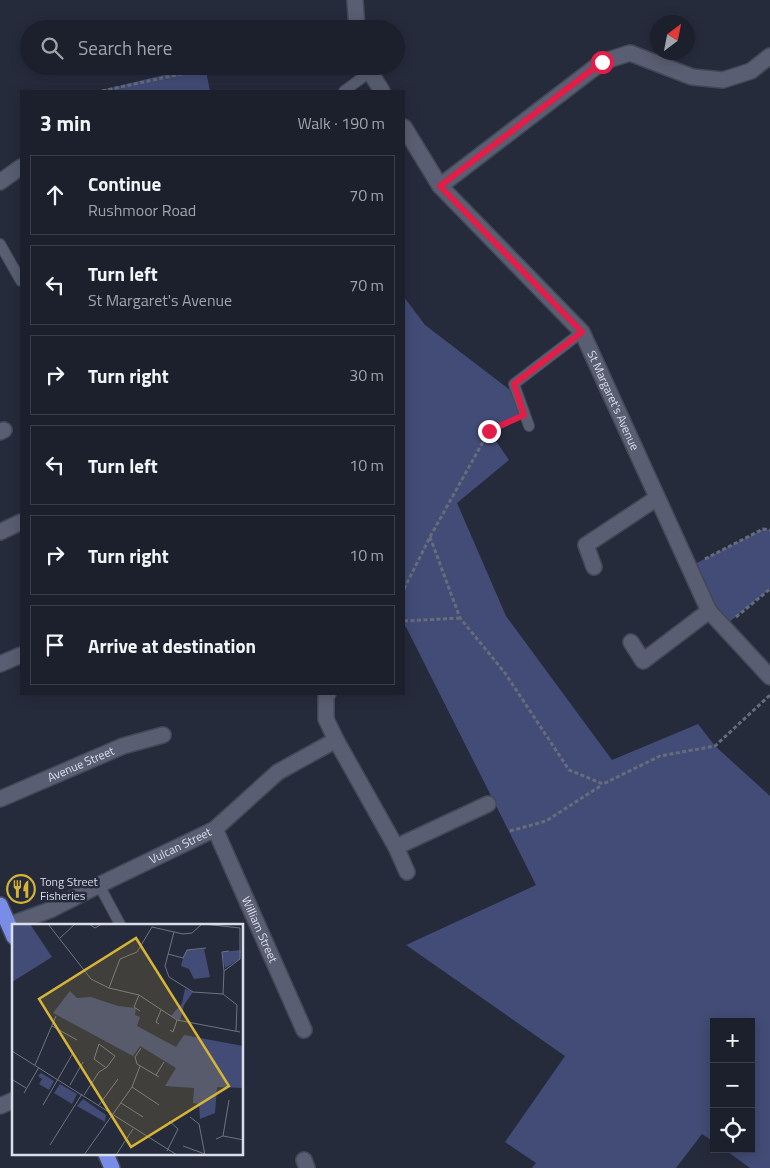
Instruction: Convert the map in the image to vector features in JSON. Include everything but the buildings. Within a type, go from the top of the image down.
[{"type":"highway","points":[[0,905],[11,931]]},
{"type":"highway","points":[[107,1156],[112,1168]]},
{"type":"street","points":[[355,0],[356,20]]},
{"type":"street","points":[[440,186],[602,62],[630,53],[692,77],[723,80],[751,71],[770,56]]},
{"type":"street","points":[[373,75],[381,90]]},
{"type":"street","name":"St Margaret's Avenue","points":[[405,129],[440,186],[582,332],[709,611],[770,677]]},
{"type":"street","points":[[0,182],[20,168]]},
{"type":"street","points":[[594,568],[586,545],[657,498]]},
{"type":"street","points":[[0,532],[20,522]]},
{"type":"street","points":[[631,642],[644,661],[709,611]]},
{"type":"street","points":[[0,664],[20,655]]},
{"type":"street","points":[[327,695],[326,719],[396,847],[407,872]]},
{"type":"street","name":"Avenue Street","points":[[0,800],[123,746],[163,735]]},
{"type":"street","name":"Vulcan Street","points":[[24,924],[99,885],[215,829],[278,772],[336,740]]},
{"type":"street","points":[[396,847],[488,804]]},
{"type":"street","name":"William Street","points":[[215,829],[304,1030]]},
{"type":"street","points":[[0,1106],[12,1101]]},
{"type":"lane","points":[[345,90],[362,75]]},
{"type":"lane","points":[[0,244],[20,279]]},
{"type":"lane","points":[[529,426],[514,384],[582,332]]},
{"type":"lane","points":[[99,885],[120,924]]},
{"type":"path","points":[[107,90],[176,75]]},
{"type":"path","points":[[405,587],[430,537],[489,431],[524,415]]},
{"type":"path","points":[[688,567],[763,528],[770,530]]},
{"type":"path","points":[[430,537],[460,618],[505,673],[569,770],[603,784]]},
{"type":"path","points":[[723,627],[770,588]]},
{"type":"path","points":[[405,621],[460,618]]},
{"type":"path","points":[[510,831],[546,821],[603,784],[660,756],[715,746],[770,695]]},
{"type":"shaded area","points":[[163,75],[207,75],[210,90],[102,90]]},
{"type":"shaded area","points":[[405,298],[425,325],[518,396],[525,415],[489,431],[509,460],[457,503],[506,616],[612,760],[698,724],[715,746],[770,796],[770,1168],[750,1168],[729,1153],[755,1153],[755,1018],[710,1018],[710,1139],[702,1134],[676,1168],[532,1168],[536,1163],[505,1142],[565,1056],[406,945],[536,885],[405,627]]},
{"type":"shaded area","points":[[763,529],[770,530],[770,589],[723,627],[689,567]]},
{"type":"place","name":"Tong Street Fisheries","points":[[21,889]]},
{"type":"route","points":[[489,431],[524,415],[514,384],[582,332],[440,186],[602,62]]}]
